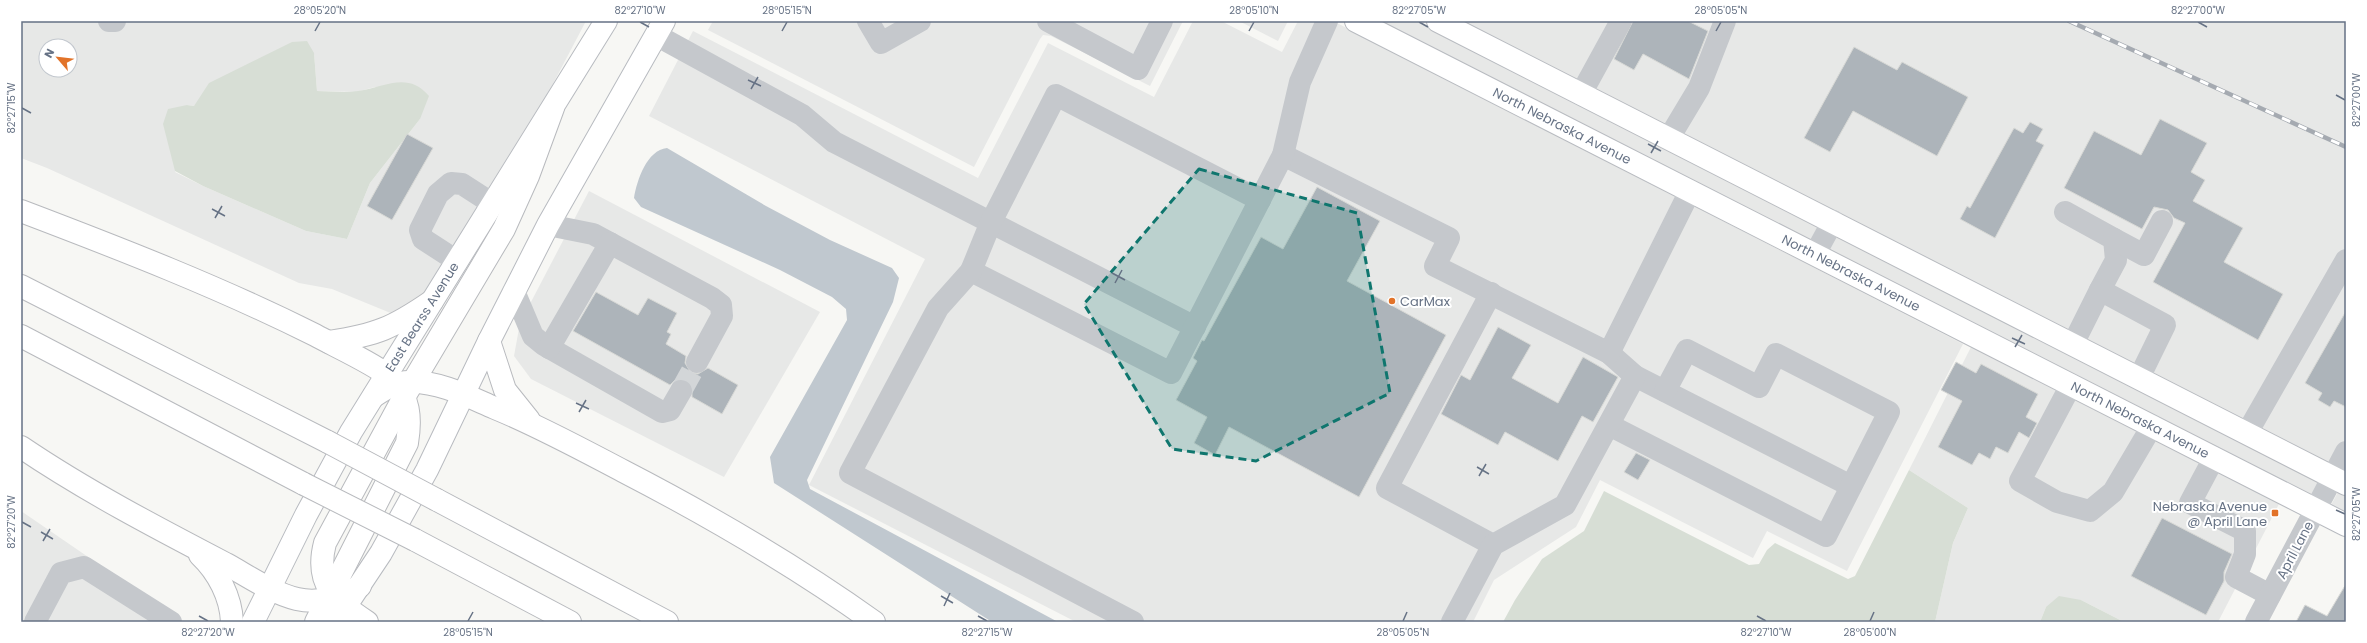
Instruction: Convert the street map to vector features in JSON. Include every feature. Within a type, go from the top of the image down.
[{"type":"main road","name":"East Bearss Avenue","points":[[400,384],[432,301],[606,21]]},
{"type":"main road","name":"North Nebraska Avenue","points":[[1356,21],[2346,525]]},
{"type":"main road","points":[[1442,22],[2340,480]]},
{"type":"main road","points":[[316,622],[335,604],[360,586],[427,470],[489,340],[548,225],[660,28]]},
{"type":"main road","points":[[400,384],[504,229],[528,176],[553,108]]},
{"type":"main road","points":[[21,211],[214,286],[329,342],[400,384],[409,414],[406,443],[335,604]]},
{"type":"main road","points":[[21,286],[328,442],[667,622]]},
{"type":"main road","points":[[329,342],[384,330],[432,301]]},
{"type":"main road","points":[[21,336],[570,622]]},
{"type":"main road","points":[[489,340],[505,390],[531,423]]},
{"type":"main road","points":[[253,622],[329,473],[374,396],[400,384],[427,383],[462,395],[531,423],[687,504],[792,566],[874,622]]},
{"type":"main road","points":[[21,447],[68,477],[191,546],[270,587],[296,599],[335,604],[367,622]]},
{"type":"main road","points":[[191,546],[214,569],[221,583],[232,622]]},
{"type":"street","points":[[110,21],[115,21]]},
{"type":"street","points":[[868,21],[881,43],[920,21]]},
{"type":"street","points":[[1048,21],[1138,68],[1162,21]]},
{"type":"street","points":[[971,271],[1171,373],[1283,155],[1300,82],[1327,21]]},
{"type":"street","points":[[1582,94],[1621,21]]},
{"type":"street","points":[[1669,138],[1699,88],[1725,21]]},
{"type":"street","points":[[660,28],[802,115],[834,142],[1195,327]]},
{"type":"street","points":[[1133,622],[850,473],[938,308],[971,271],[991,222],[1056,95],[1260,200]]},
{"type":"street","points":[[1283,155],[1449,238],[1435,266],[1610,353],[1635,376],[1851,486]]},
{"type":"street","points":[[457,261],[423,239],[420,230],[438,194],[452,183],[462,184],[493,204]]},
{"type":"street","points":[[1610,353],[1690,191]]},
{"type":"street","points":[[2065,212],[2144,255],[2162,220]]},
{"type":"street","points":[[1815,254],[1833,221]]},
{"type":"street","points":[[548,225],[593,234],[712,298],[721,305],[722,316],[697,362]]},
{"type":"street","points":[[2073,344],[2116,260],[2114,239]]},
{"type":"street","points":[[549,348],[610,243]]},
{"type":"street","points":[[2247,433],[2346,260]]},
{"type":"street","points":[[2100,290],[2165,325],[2139,378]]},
{"type":"street","points":[[514,291],[533,336],[549,348],[662,412],[670,410],[681,391]]},
{"type":"street","points":[[1491,294],[1386,488],[1493,545]]},
{"type":"street","points":[[1609,424],[1826,536],[1889,412],[1776,354],[1759,387],[1687,350],[1665,391]]},
{"type":"street","points":[[1452,622],[1493,545],[1565,505],[1635,376]]},
{"type":"street","points":[[2071,385],[2020,481],[2057,502],[2090,511],[2113,492],[2152,426]]},
{"type":"street","name":"April Lane","points":[[2256,622],[2316,510],[2340,480],[2346,452]]},
{"type":"street","points":[[2214,458],[2190,503],[2245,531],[2245,554],[2236,577],[2270,596]]},
{"type":"street","points":[[35,622],[61,573],[84,568],[171,622]]},
{"type":"highlighted area","points":[[1199,169],[1357,213],[1390,393],[1256,461],[1172,449],[1084,304]]},
{"type":"shaded area","points":[[21,21],[586,21],[535,118],[424,294],[393,314],[332,289],[299,283],[47,168],[21,158]],"holes":[[[314,53],[317,91],[356,92],[375,87],[420,119],[370,183],[347,239],[306,231],[203,186],[175,172],[187,105],[194,106]]]},
{"type":"shaded area","points":[[713,21],[1183,21],[1150,86],[1051,36],[1043,35],[974,167],[708,30]]},
{"type":"shaded area","name":"CarMax","points":[[1193,21],[1221,21],[1282,52],[1298,21],[1333,21],[1963,344],[1847,571],[1767,531],[1753,558],[1600,480],[1576,527],[1494,580],[1473,622],[1076,622],[809,485],[925,259],[649,116],[693,31],[978,178],[1048,43],[1154,97]]},
{"type":"shaded area","points":[[1239,21],[1288,21],[1278,41]]},
{"type":"shaded area","points":[[1376,21],[1418,21],[1819,224],[1810,241]]},
{"type":"shaded area","points":[[1458,21],[2346,21],[2346,473]]},
{"type":"shaded area","points":[[307,41],[314,53],[317,91],[353,92],[387,84],[404,82],[421,88],[429,96],[420,119],[370,183],[347,239],[306,231],[203,186],[175,171],[163,124],[168,109],[187,105],[194,106],[209,83],[292,42]]},
{"type":"shaded area","points":[[667,148],[766,206],[830,240],[892,268],[899,278],[893,302],[807,480],[810,489],[1058,622],[992,622],[774,483],[770,457],[847,320],[846,309],[832,297],[780,270],[641,207],[634,198],[640,175],[654,154]]},
{"type":"shaded area","points":[[589,191],[820,312],[724,477],[531,379],[514,356],[520,323]]},
{"type":"shaded area","points":[[1837,234],[2320,481],[2311,497],[1828,251]]},
{"type":"shaded area","points":[[1972,345],[2280,502],[2218,622],[2124,622],[2081,600],[2046,607],[2040,622],[1935,622],[1953,543],[1968,508],[1909,470]]},
{"type":"shaded area","points":[[1909,470],[1968,508],[1953,543],[1935,622],[1503,622],[1515,600],[1542,559],[1584,531],[1604,491],[1749,565],[1759,564],[1767,550],[1775,543],[1848,579],[1855,576]]},
{"type":"shaded area","points":[[2339,490],[2346,494],[2346,515],[2330,507]]},
{"type":"shaded area","points":[[21,511],[183,622],[21,622]]},
{"type":"shaded area","points":[[2059,596],[2081,600],[2124,622],[2040,622],[2046,607]]},
{"type":"building","points":[[1633,21],[1688,21],[1708,31],[1689,79],[1643,54],[1634,70],[1614,59]]},
{"type":"building","points":[[1854,47],[1897,70],[1902,62],[1968,97],[1937,156],[1853,111],[1830,152],[1804,138]]},
{"type":"building","points":[[2160,119],[2207,143],[2191,172],[2205,180],[2193,201],[2243,228],[2224,262],[2283,294],[2258,340],[2153,282],[2185,223],[2174,218],[2168,210],[2154,207],[2142,229],[2064,188],[2094,131],[2141,155]]},
{"type":"building","points":[[2030,122],[2043,129],[2036,141],[2044,145],[1995,238],[1960,219],[1967,206],[1970,208],[2014,128],[2023,133]]},
{"type":"building","points":[[407,134],[433,148],[392,220],[367,206]]},
{"type":"building","points":[[1317,187],[1380,221],[1347,281],[1446,335],[1359,497],[1229,427],[1215,455],[1194,443],[1207,417],[1176,400],[1197,361],[1193,358],[1202,340],[1204,341],[1261,237],[1283,249]]},
{"type":"building","points":[[596,292],[638,315],[648,298],[677,313],[667,332],[671,334],[666,344],[686,356],[685,363],[691,373],[698,374],[708,368],[738,385],[722,414],[692,397],[692,385],[687,380],[675,380],[670,385],[573,331]]},
{"type":"building","points":[[2346,311],[2346,407],[2334,401],[2330,407],[2318,400],[2322,393],[2305,383]]},
{"type":"building","points":[[1498,327],[1531,345],[1512,378],[1558,403],[1583,357],[1618,377],[1593,422],[1582,416],[1558,461],[1505,432],[1498,445],[1441,414],[1461,375],[1470,380]]},
{"type":"building","points":[[1956,362],[1976,373],[1981,364],[2038,394],[2026,417],[2037,423],[2029,438],[2019,432],[2008,453],[1996,447],[1990,459],[1979,453],[1972,465],[1938,447],[1962,401],[1941,390]]},
{"type":"building","points":[[1636,453],[1650,460],[1638,480],[1624,472]]},
{"type":"building","points":[[2162,518],[2232,554],[2224,572],[2224,581],[2206,615],[2131,576]]},
{"type":"building","points":[[2346,584],[2346,622],[2296,622],[2305,605],[2327,616]]},
{"type":"tunnel","points":[[681,391],[697,362]]},
{"type":"railway","points":[[2069,21],[2346,147]]},
{"type":"place","name":"CarMax","points":[[1392,301]]},
{"type":"place","name":"Nebraska Avenue @ April Lane","points":[[2275,513]]}]
